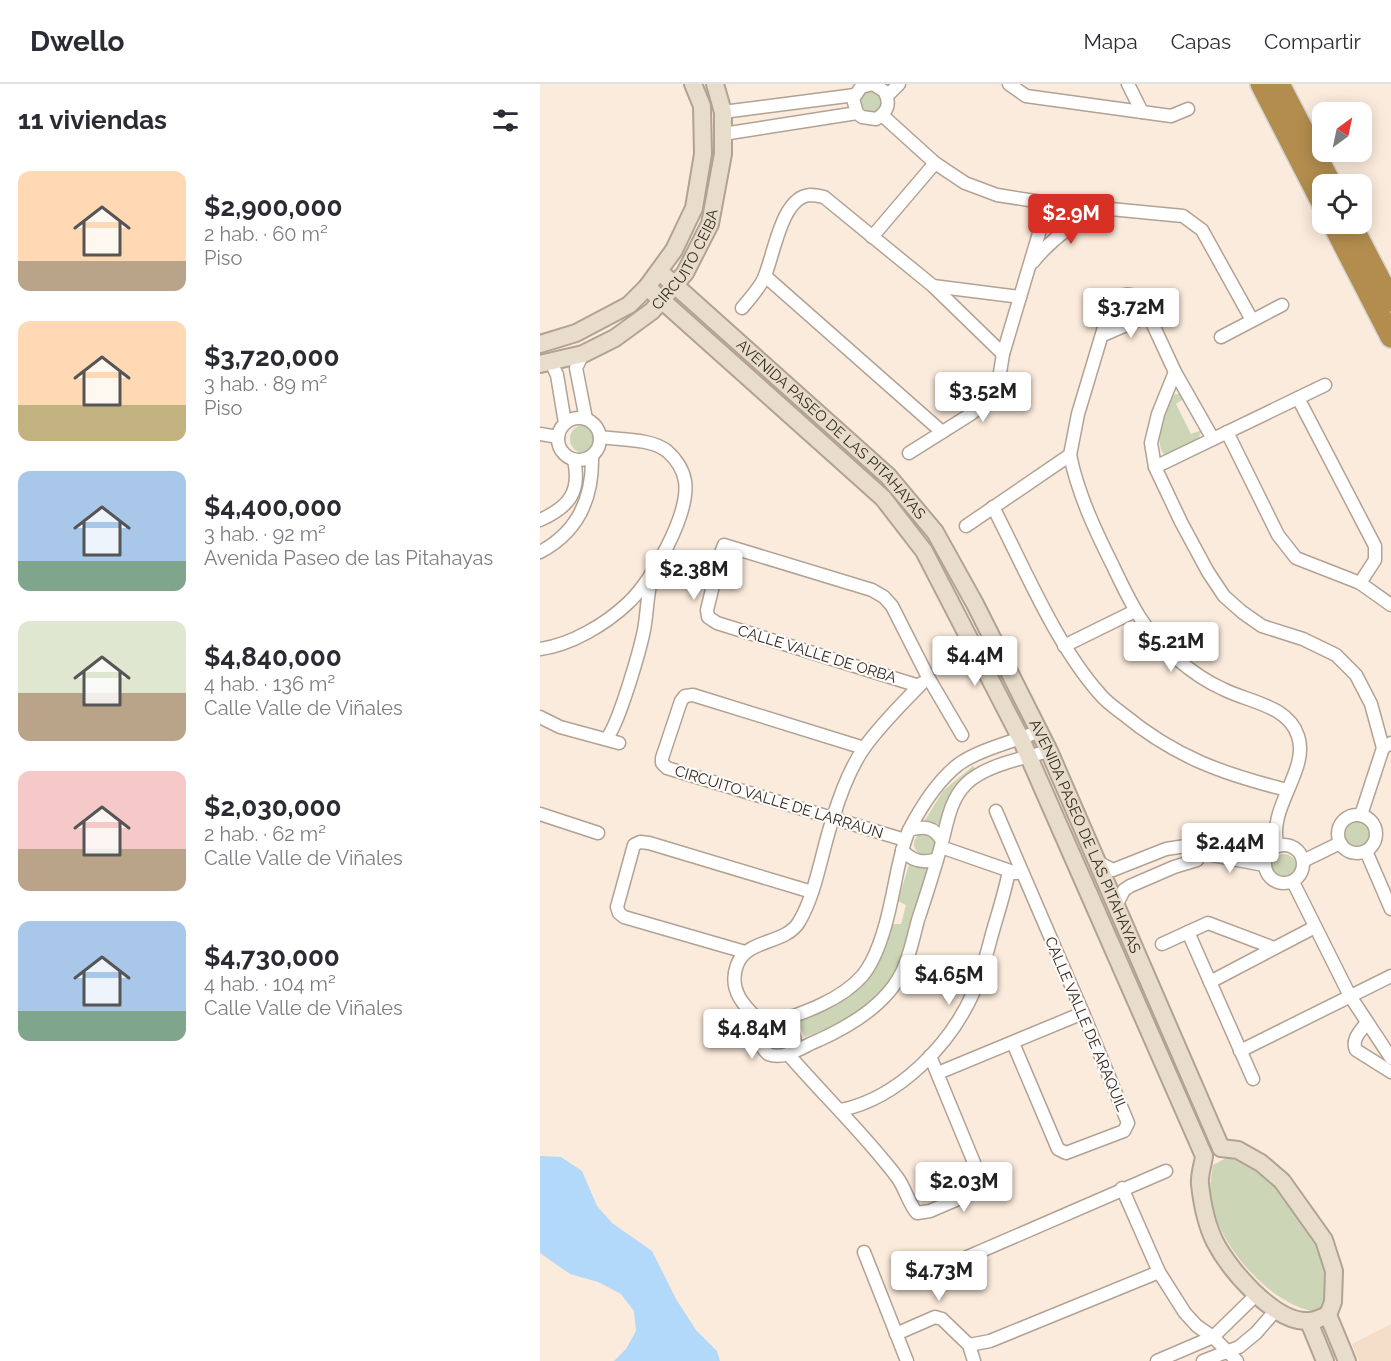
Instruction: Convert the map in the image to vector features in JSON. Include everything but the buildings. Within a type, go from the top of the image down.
[{"type":"highway","points":[[1261,84],[1312,184]]},
{"type":"highway","points":[[1279,84],[1326,174]]},
{"type":"highway","points":[[1338,234],[1391,337]]},
{"type":"highway","points":[[1356,234],[1391,301]]},
{"type":"street","name":"CIRCUITO CEIBA","points":[[540,344],[585,328],[629,304],[647,287],[674,250],[694,208],[703,154],[702,106],[693,84]]},
{"type":"street","name":"CIRCUITO CEIBA","points":[[545,363],[584,354],[615,338],[652,311],[685,273],[710,224],[723,154],[723,112],[715,84]]},
{"type":"street","points":[[723,112],[804,101],[873,84],[887,96]]},
{"type":"street","points":[[859,89],[854,106],[857,113],[869,119],[882,115],[886,110],[887,96],[899,84]]},
{"type":"street","points":[[1008,84],[1023,90],[1142,112],[1171,116],[1188,109]]},
{"type":"street","points":[[1128,84],[1142,112]]},
{"type":"street","points":[[804,101],[807,119]]},
{"type":"street","points":[[723,134],[807,119],[857,113]]},
{"type":"street","points":[[882,115],[935,163],[965,183],[997,195],[1048,203],[1183,216],[1202,230],[1252,320]]},
{"type":"street","points":[[872,237],[935,163]]},
{"type":"street","points":[[742,308],[759,288],[765,276],[784,217],[795,201],[809,195],[824,197],[933,286],[1003,354]]},
{"type":"street","points":[[909,453],[971,414],[989,399],[998,385],[1003,354],[1048,203]]},
{"type":"street","points":[[1029,268],[1044,248],[1074,222],[1100,208]]},
{"type":"street","name":"AVENIDA PASEO DE LAS PITAHAYAS","points":[[659,271],[888,476],[934,532],[975,604],[1040,731],[1221,1148]]},
{"type":"street","points":[[765,276],[942,432]]},
{"type":"street","points":[[933,286],[1020,297]]},
{"type":"street","name":"AVENIDA PASEO DE LAS PITAHAYAS","points":[[647,287],[883,498],[924,551],[1029,756],[1204,1156]]},
{"type":"street","points":[[1213,439],[1175,372],[1142,301],[1134,295],[1123,295],[1116,298],[1111,304],[1078,414],[1070,455],[1075,480],[1095,531],[1135,610],[1153,636],[1176,659],[1223,689],[1264,705],[1284,716],[1298,735],[1301,753],[1278,817],[1275,838],[1278,846]]},
{"type":"street","points":[[1221,337],[1282,305]]},
{"type":"street","points":[[1103,335],[1147,316]]},
{"type":"street","points":[[584,354],[576,368],[586,419]]},
{"type":"street","points":[[545,363],[557,375],[565,423]]},
{"type":"street","points":[[1175,372],[1158,414],[1151,443],[1155,467],[1181,522],[1224,596],[1262,626],[1303,639],[1336,655],[1356,675],[1371,704],[1387,745],[1361,815]]},
{"type":"street","points":[[1155,467],[1325,385]]},
{"type":"street","points":[[1298,398],[1375,546],[1376,560],[1360,583]]},
{"type":"street","points":[[809,431],[822,415]]},
{"type":"street","points":[[540,552],[568,531],[586,503],[593,474],[592,456],[599,445],[600,437],[596,426],[586,419],[578,418],[565,423],[560,429],[558,438],[563,453],[574,460],[592,456]]},
{"type":"street","points":[[1227,432],[1278,535],[1296,558],[1360,583],[1391,605]]},
{"type":"street","points":[[540,435],[558,438]]},
{"type":"street","points":[[540,649],[566,641],[597,626],[627,604],[640,591],[665,550],[684,501],[685,482],[681,466],[666,450],[652,444],[600,437]]},
{"type":"street","points":[[966,526],[1070,455]]},
{"type":"street","points":[[540,520],[563,508],[571,499],[576,486],[577,472],[574,460]]},
{"type":"street","points":[[993,507],[1064,646],[1099,694],[1147,734],[1196,762],[1242,779],[1287,790]]},
{"type":"street","name":"CALLE VALLE DE ORBA","points":[[724,546],[872,590],[884,597],[892,606],[923,682],[717,623],[708,617],[707,610],[724,546]]},
{"type":"street","points":[[540,717],[560,727],[612,741],[610,735],[643,634],[652,573]]},
{"type":"street","points":[[1064,646],[1135,610]]},
{"type":"street","points":[[765,1026],[744,1005],[736,993],[734,980],[737,964],[745,952],[792,931],[798,923],[812,892],[833,818],[852,769],[864,748],[891,715],[923,682],[962,735]]},
{"type":"street","name":"CIRCUITO VALLE DE LARRAUN","points":[[864,748],[693,695],[685,696],[681,701],[662,763],[667,768],[905,840],[926,827],[933,829],[940,849]]},
{"type":"street","points":[[1040,731],[974,756],[947,775],[923,807],[905,840],[878,944],[864,973],[857,981],[828,1000],[765,1026],[760,1038],[763,1050],[774,1057],[790,1053],[841,1030],[860,1018],[883,997],[901,974],[910,952],[948,815],[957,795],[965,784],[980,773],[1049,751]]},
{"type":"street","points":[[974,756],[980,773]]},
{"type":"street","name":"CALLE VALLE DE ARAQUIL","points":[[996,811],[1016,873],[1083,1013],[1128,1123],[1124,1131],[1066,1153],[1058,1149],[1012,1043]]},
{"type":"street","points":[[540,814],[598,833]]},
{"type":"street","points":[[1361,815],[1374,824],[1376,839],[1366,851],[1358,854],[1351,852],[1340,843],[1338,829],[1347,818],[1361,815]]},
{"type":"street","name":"CIRCUITO VALLE DE LARRAUN","points":[[905,840],[907,856],[922,862],[940,849]]},
{"type":"street","points":[[745,952],[624,917],[619,913],[617,907],[634,845],[640,842],[648,843],[812,892]]},
{"type":"street","points":[[1303,861],[1340,843]]},
{"type":"street","points":[[1098,862],[1113,870],[1166,849],[1192,845],[1201,853],[1264,865]]},
{"type":"street","points":[[1286,845],[1294,847],[1300,853],[1303,861],[1300,875],[1293,882],[1282,884],[1269,878],[1264,865],[1270,850],[1286,845]]},
{"type":"street","name":"CIRCUITO VALLE DE LARRAUN","points":[[940,849],[1016,873]]},
{"type":"street","points":[[1166,849],[1174,867]]},
{"type":"street","points":[[1366,851],[1391,909]]},
{"type":"street","points":[[1116,906],[1124,890],[1130,886],[1197,860],[1201,853]]},
{"type":"street","points":[[841,1110],[853,1107],[900,1083],[930,1056],[955,1024],[976,989],[1016,873]]},
{"type":"street","points":[[1293,882],[1350,996],[1391,1058]]},
{"type":"street","points":[[1162,944],[1208,923],[1274,948]]},
{"type":"street","points":[[1210,982],[1315,927]]},
{"type":"street","points":[[1188,932],[1253,1079]]},
{"type":"street","points":[[1240,1051],[1391,976]]},
{"type":"street","points":[[938,1073],[1083,1013]]},
{"type":"street","points":[[779,1021],[792,1029],[795,1037],[795,1045],[790,1053]]},
{"type":"street","points":[[1367,1022],[1354,1042],[1354,1047],[1391,1072]]},
{"type":"street","points":[[790,1053],[899,1180],[912,1208],[917,1213],[930,1211],[979,1190],[982,1182],[930,1056]]},
{"type":"street","points":[[1328,1315],[1309,1322],[1296,1320],[1256,1295],[1234,1270],[1215,1241],[1204,1209],[1199,1180],[1204,1156],[1221,1148],[1238,1150],[1261,1163],[1282,1181],[1324,1240],[1334,1271],[1333,1302],[1328,1315],[1347,1361]]},
{"type":"street","points":[[928,1274],[1122,1188],[1166,1171]]},
{"type":"street","points":[[1122,1188],[1159,1272],[1185,1312],[1197,1326],[1213,1337],[1238,1361]]},
{"type":"street","points":[[864,1252],[907,1361]]},
{"type":"street","points":[[969,1345],[990,1341],[1159,1272]]},
{"type":"street","points":[[1157,1361],[1213,1337],[1256,1295]]},
{"type":"street","points":[[1203,1361],[1239,1347],[1256,1333],[1276,1309]]},
{"type":"street","points":[[896,1334],[935,1317],[949,1323],[969,1345],[974,1361]]},
{"type":"street","points":[[1309,1322],[1325,1361]]},
{"type":"shaded area","points":[[1391,1324],[1391,1361],[1359,1361],[1352,1344]]},
{"type":"green space","points":[[867,90],[875,90],[882,97],[882,105],[875,112],[867,112],[860,105],[860,97]]},
{"type":"green space","points":[[1175,394],[1180,394],[1185,398],[1176,404],[1191,434],[1202,430],[1197,442],[1166,455],[1162,452],[1160,445],[1160,430],[1164,414]]},
{"type":"green space","points":[[584,425],[594,429],[598,439],[594,449],[584,453],[574,449],[570,439],[574,429]]},
{"type":"green space","points":[[973,766],[976,769],[942,826],[925,820],[943,791]]},
{"type":"green space","points":[[1357,820],[1367,824],[1371,834],[1367,844],[1357,848],[1347,844],[1343,834],[1347,824]]},
{"type":"green space","points":[[925,833],[933,836],[936,844],[933,852],[925,855],[917,852],[914,844],[917,836]]},
{"type":"green space","points":[[1284,854],[1293,857],[1296,866],[1293,875],[1284,878],[1275,875],[1272,866],[1275,857]]},
{"type":"green space","points":[[910,861],[928,868],[905,949],[896,970],[888,983],[869,1004],[845,1020],[805,1037],[797,1022],[851,994],[861,987],[876,968],[891,924],[901,924],[906,905],[898,901]]},
{"type":"green space","points":[[775,1028],[783,1028],[789,1034],[789,1042],[783,1048],[775,1048],[769,1042],[769,1034]]},
{"type":"green space","points":[[1228,1157],[1246,1163],[1274,1186],[1314,1241],[1328,1280],[1328,1296],[1319,1312],[1302,1308],[1285,1300],[1268,1288],[1238,1258],[1227,1240],[1212,1206],[1210,1191],[1213,1165]]},
{"type":"water","points":[[540,1156],[561,1157],[582,1171],[597,1206],[612,1223],[652,1251],[676,1299],[696,1330],[717,1351],[720,1361],[614,1361],[626,1349],[636,1331],[634,1311],[621,1294],[598,1282],[570,1274],[540,1253]]}]
